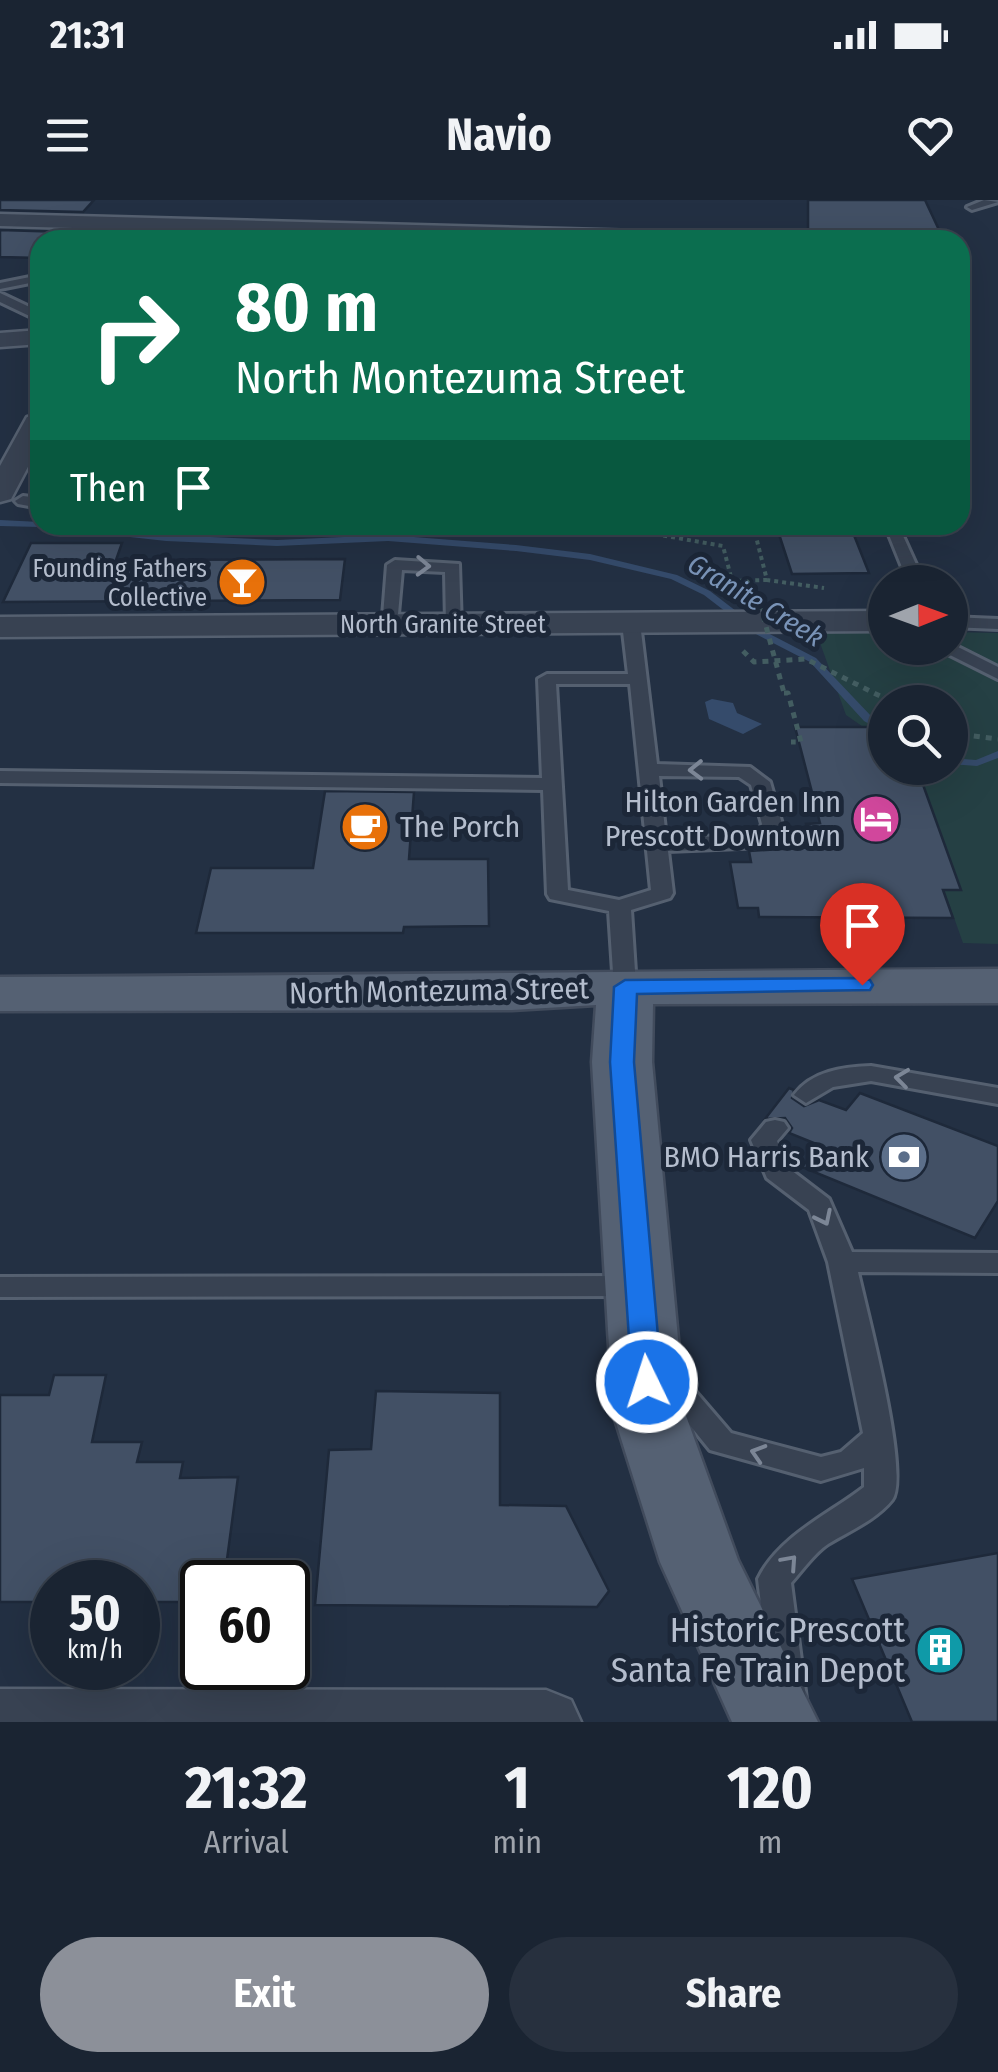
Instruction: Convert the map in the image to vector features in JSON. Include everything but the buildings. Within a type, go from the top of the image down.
[{"type":"main road","name":"North Montezuma Street","points":[[0,994],[512,993],[625,987],[998,986]]},
{"type":"main road","points":[[625,987],[622,1062],[650,1413],[699,1562],[776,1722]]},
{"type":"street","points":[[175,230],[197,200]]},
{"type":"street","points":[[658,212],[661,230]]},
{"type":"street","points":[[0,220],[145,230]]},
{"type":"street","points":[[0,340],[30,337]]},
{"type":"street","points":[[0,422],[30,423]]},
{"type":"street","points":[[21,499],[30,459]]},
{"type":"street","name":"North Granite Street","points":[[0,627],[868,622]]},
{"type":"street","points":[[0,1721],[546,1722]]},
{"type":"lane","points":[[972,207],[996,200]]},
{"type":"lane","points":[[0,286],[30,280]]},
{"type":"lane","points":[[0,296],[30,313]]},
{"type":"lane","points":[[0,309],[18,308]]},
{"type":"lane","points":[[895,535],[908,565]]},
{"type":"lane","points":[[388,625],[395,565],[453,567],[455,624]]},
{"type":"lane","points":[[631,623],[638,679],[662,893],[620,907],[558,894],[547,679],[638,679]]},
{"type":"lane","points":[[968,623],[998,624]]},
{"type":"lane","points":[[968,658],[998,674]]},
{"type":"lane","points":[[648,770],[743,771],[760,782],[772,824],[764,841],[656,845]]},
{"type":"lane","points":[[0,777],[552,784]]},
{"type":"lane","points":[[620,907],[625,987]]},
{"type":"lane","points":[[806,1094],[818,1081],[855,1073],[915,1079],[998,1096]]},
{"type":"lane","points":[[775,1128],[764,1140],[776,1172],[820,1205],[842,1262],[879,1437],[880,1492],[838,1525],[814,1536],[774,1579],[792,1722]]},
{"type":"lane","points":[[842,1262],[998,1262]]},
{"type":"lane","points":[[0,1287],[642,1319],[722,1442],[822,1469],[850,1462],[879,1437]]},
{"type":"path","points":[[660,535],[722,546],[732,581],[767,580],[826,588]]},
{"type":"path","points":[[756,535],[767,580]]},
{"type":"path","points":[[760,604],[801,742],[791,742]]},
{"type":"path","points":[[728,622],[734,642],[754,662],[806,659],[868,690]]},
{"type":"path","points":[[968,736],[998,740]]},
{"type":"green space","points":[[0,229],[40,230],[30,230],[30,239],[0,239]]},
{"type":"green space","points":[[815,629],[868,630],[868,665],[968,665],[968,632],[998,633],[998,944],[963,943],[907,785],[968,785],[968,685],[868,685],[868,730],[846,715]]},
{"type":"water","points":[[712,699],[733,703],[737,713],[762,724],[743,734],[709,719],[705,702]]},
{"type":"waterway","name":"Granite Creek","points":[[0,523],[30,524]]},
{"type":"waterway","name":"Granite Creek","points":[[137,535],[277,543],[388,538],[516,548],[590,557],[674,577],[707,593],[755,630],[813,660],[868,719]]},
{"type":"waterway","name":"Granite Creek","points":[[968,762],[977,763],[998,754]]},
{"type":"place","name":"Founding Fathers Collective","points":[[242,582]]},
{"type":"place","name":"Hilton Garden Inn Prescott Downtown","points":[[876,819]]},
{"type":"place","name":"The Porch","points":[[365,827]]},
{"type":"place","name":"BMO Harris Bank","points":[[904,1157]]},
{"type":"place","name":"Historic Prescott Santa Fe Train Depot","points":[[940,1650]]},
{"type":"route","points":[[647,1382],[622,1062],[625,987],[862,985]]}]
